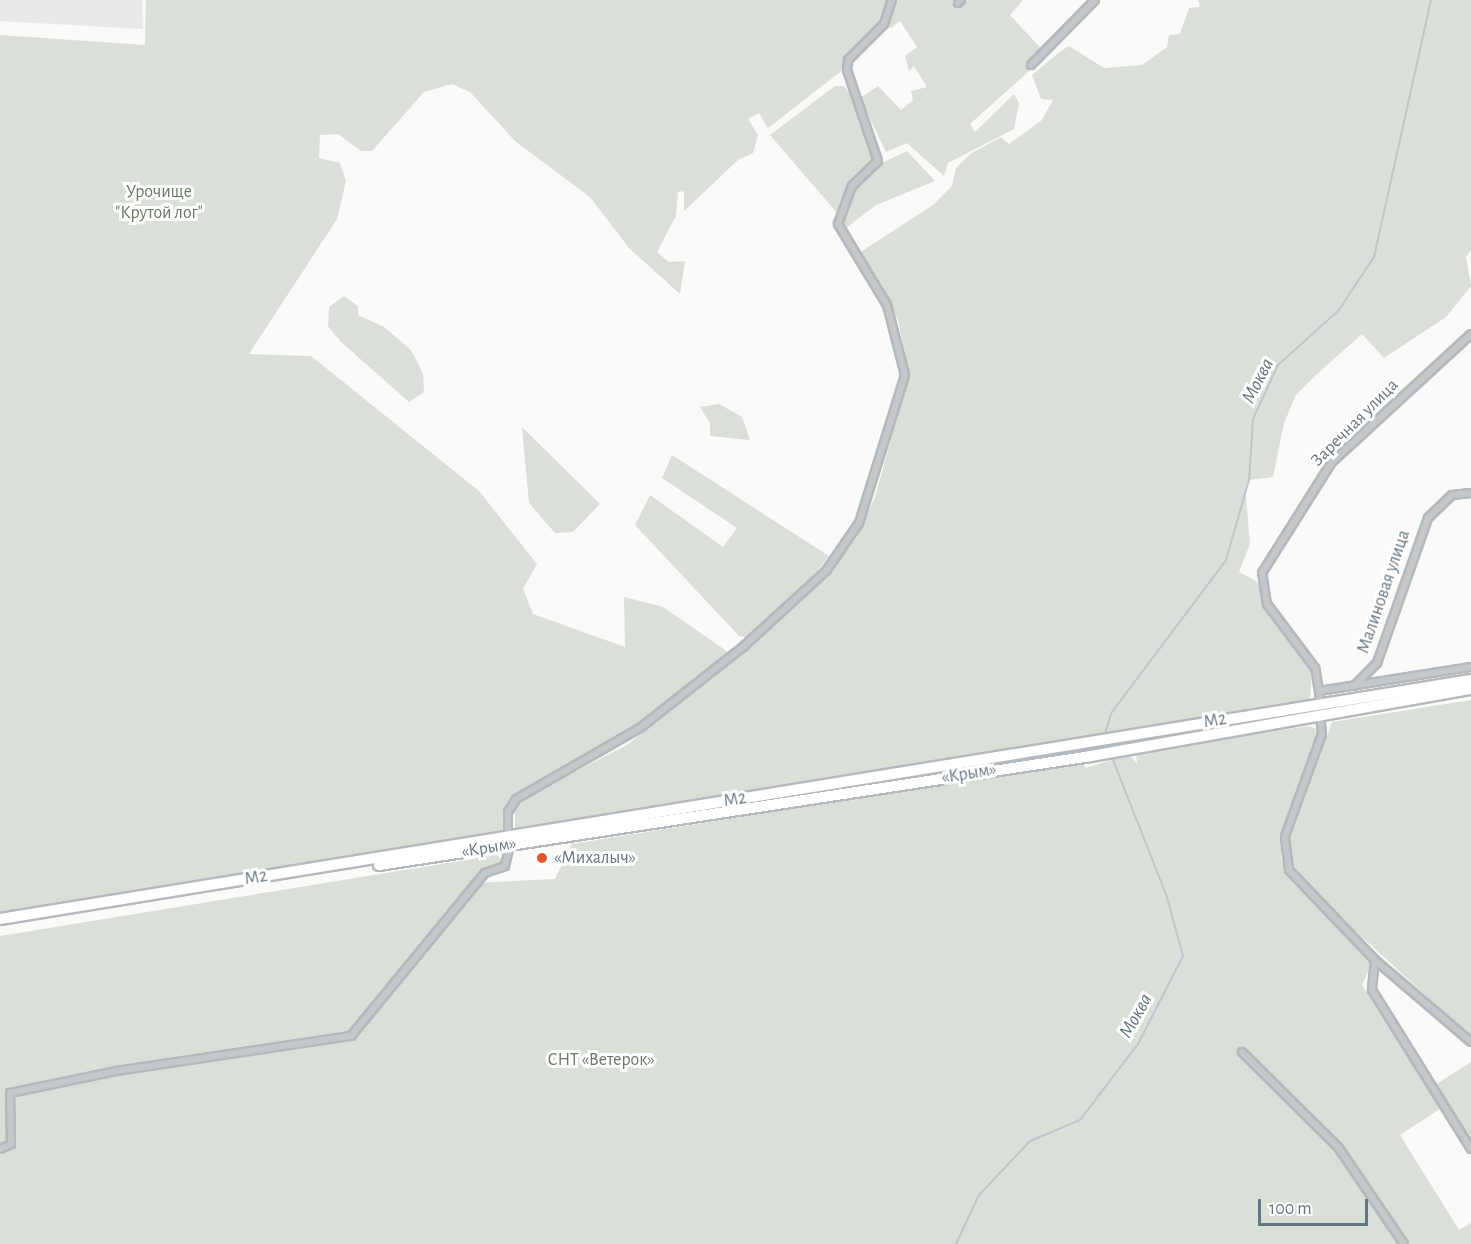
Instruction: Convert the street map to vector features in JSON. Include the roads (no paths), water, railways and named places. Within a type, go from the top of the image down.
[{"type":"highway","name":"М2","points":[[0,919],[509,841],[1320,710],[1471,680]]},
{"type":"highway","name":"«Крым»","points":[[0,926],[509,841],[1085,757],[1134,745],[1471,690]]},
{"type":"street","points":[[0,1149],[11,1144],[10,1093],[116,1071],[351,1036],[484,873],[505,866],[509,841],[508,812],[516,799],[640,728],[742,647],[826,571],[859,523],[906,375],[887,304],[838,224],[852,186],[878,160],[849,84],[848,60],[884,24],[892,0]]},
{"type":"street","points":[[1031,65],[1095,0]]},
{"type":"street","name":"Заречная улица","points":[[1471,334],[1332,462],[1262,573],[1267,604],[1315,668],[1319,691],[1322,734],[1288,822],[1284,860],[1298,882],[1375,960],[1471,1042]]},
{"type":"street","name":"Малиновая улица","points":[[1354,686],[1377,663],[1428,518],[1452,495],[1471,493]]},
{"type":"street","points":[[1319,691],[1471,667]]},
{"type":"street","points":[[1375,960],[1372,990],[1471,1149]]},
{"type":"street","points":[[1242,1052],[1338,1147],[1404,1244]]},
{"type":"waterway","name":"Моква","points":[[1104,736],[1112,712],[1226,560],[1249,480],[1253,419],[1278,365],[1339,310],[1374,257],[1431,0]]},
{"type":"waterway","name":"Моква","points":[[956,1244],[979,1195],[1030,1141],[1080,1120],[1138,1044],[1183,956],[1167,897],[1111,755]]},
{"type":"place","name":"«Михалыч»","points":[[542,858]]},
{"type":"park label","name":"Урочище \"Крутой лог\"","points":[[159,203]]},
{"type":"park label","name":"СНТ «Ветерок»","points":[[601,1060]]}]
